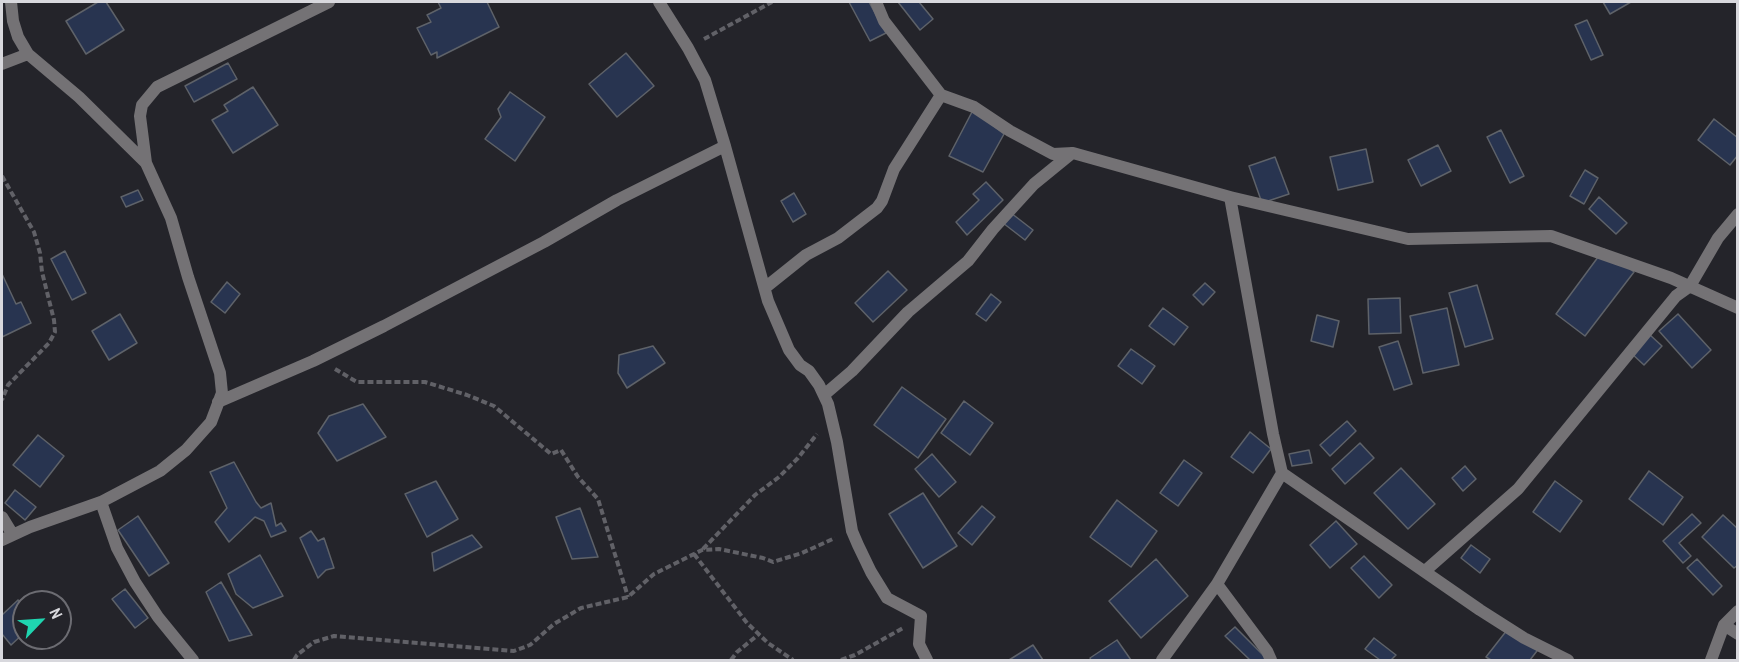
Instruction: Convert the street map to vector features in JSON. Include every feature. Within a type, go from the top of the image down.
[{"type":"street","points":[[12,2],[13,21],[18,37],[28,54],[79,97],[146,163]]},
{"type":"street","points":[[2,517],[7,537],[101,502],[160,471],[186,450],[211,423],[222,393],[220,373],[171,218],[146,163],[140,116],[142,105],[157,87],[329,2]]},
{"type":"street","points":[[659,2],[705,80],[766,287],[768,302],[789,350],[800,365],[809,371],[824,395],[831,417],[852,531],[871,572],[887,598],[921,616],[919,644],[927,660]]},
{"type":"street","points":[[876,2],[884,21],[941,95],[974,107],[1010,131],[1053,154],[1073,153],[1230,197],[1408,239],[1551,236],[1690,286],[1737,308]]},
{"type":"street","points":[[2,64],[28,54]]},
{"type":"street","points":[[766,287],[806,255],[838,238],[876,208],[882,201],[894,170],[941,95]]},
{"type":"street","points":[[218,402],[313,361],[488,272],[616,200],[725,146]]},
{"type":"street","points":[[824,395],[852,371],[908,312],[968,261],[1034,184],[1073,153]]},
{"type":"street","points":[[1230,197],[1270,423],[1282,473],[1524,638],[1568,660]]},
{"type":"street","points":[[1425,571],[1518,489],[1677,296],[1690,286],[1718,238],[1737,214]]},
{"type":"street","points":[[1162,660],[1217,584],[1282,473]]},
{"type":"street","points":[[101,502],[117,548],[135,582],[158,617],[193,660]]},
{"type":"street","points":[[1217,584],[1267,651],[1271,660]]},
{"type":"street","points":[[1711,660],[1724,625],[1737,611]]},
{"type":"street","points":[[1724,625],[1737,634]]},
{"type":"path","points":[[688,48],[772,2]]},
{"type":"path","points":[[2,176],[34,232],[55,332],[49,343],[8,385],[2,400]]},
{"type":"path","points":[[313,361],[330,367],[357,382],[425,382],[467,395],[494,406],[551,454],[561,450],[578,477],[598,499],[628,597]]},
{"type":"path","points":[[294,660],[314,642],[334,636],[514,651],[530,645],[554,624],[581,608],[628,597],[654,574],[702,550],[755,495],[798,458],[831,417]]},
{"type":"path","points":[[702,550],[718,549],[773,562],[802,553],[852,531]]},
{"type":"path","points":[[694,554],[747,623],[768,643],[793,660]]},
{"type":"path","points":[[841,660],[855,655],[921,616]]},
{"type":"path","points":[[731,660],[759,634]]},
{"type":"path","points":[[855,655],[856,660]]},
{"type":"building","points":[[98,2],[106,2],[124,30],[86,54],[66,21]]},
{"type":"building","points":[[438,2],[487,2],[499,27],[437,58],[437,52],[431,55],[417,28],[431,22],[427,15],[441,8]]},
{"type":"building","points":[[849,2],[869,2],[886,33],[870,41]]},
{"type":"building","points":[[898,2],[919,2],[933,19],[920,30]]},
{"type":"building","points":[[1603,2],[1631,2],[1610,14]]},
{"type":"building","points":[[1587,20],[1603,55],[1591,60],[1575,25]]},
{"type":"building","points":[[626,53],[654,86],[617,117],[589,84]]},
{"type":"building","points":[[228,63],[237,79],[194,102],[185,86]]},
{"type":"building","points":[[253,87],[278,125],[233,153],[212,120],[228,111],[224,105]]},
{"type":"building","points":[[510,92],[545,117],[515,161],[485,139],[501,117],[498,109]]},
{"type":"building","points":[[973,110],[1004,134],[983,172],[949,156]]},
{"type":"building","points":[[1714,119],[1738,138],[1738,155],[1730,165],[1698,140]]},
{"type":"building","points":[[1501,130],[1524,176],[1510,183],[1487,137]]},
{"type":"building","points":[[1438,145],[1451,171],[1421,186],[1408,160]]},
{"type":"building","points":[[1366,149],[1373,182],[1338,190],[1330,157]]},
{"type":"building","points":[[1275,157],[1289,194],[1262,203],[1249,166]]},
{"type":"building","points":[[1585,170],[1598,178],[1584,204],[1570,196]]},
{"type":"building","points":[[986,182],[1003,200],[967,235],[956,222],[979,200],[973,194]]},
{"type":"building","points":[[138,190],[143,200],[126,207],[121,197]]},
{"type":"building","points":[[794,193],[806,214],[793,222],[781,201]]},
{"type":"building","points":[[1599,197],[1627,223],[1616,234],[1589,209]]},
{"type":"building","points":[[1011,213],[1033,230],[1025,240],[1003,223]]},
{"type":"building","points":[[1604,249],[1634,272],[1585,336],[1556,314]]},
{"type":"building","points":[[65,251],[86,293],[72,300],[51,259]]},
{"type":"building","points":[[888,271],[907,290],[873,322],[855,303]]},
{"type":"building","points":[[2,274],[16,304],[21,302],[31,323],[2,337]]},
{"type":"building","points":[[227,282],[240,294],[225,313],[211,302]]},
{"type":"building","points":[[1205,283],[1215,292],[1203,305],[1193,295]]},
{"type":"building","points":[[1477,285],[1493,339],[1465,347],[1449,293]]},
{"type":"building","points":[[991,294],[1001,302],[986,321],[976,314]]},
{"type":"building","points":[[1400,298],[1401,333],[1369,334],[1368,299]]},
{"type":"building","points":[[1163,308],[1188,327],[1174,345],[1149,326]]},
{"type":"building","points":[[1447,308],[1459,365],[1423,373],[1410,316]]},
{"type":"building","points":[[120,314],[137,343],[109,360],[92,331]]},
{"type":"building","points":[[1678,314],[1711,350],[1692,368],[1659,331]]},
{"type":"building","points":[[1317,315],[1339,321],[1333,347],[1311,341]]},
{"type":"building","points":[[1649,334],[1662,346],[1644,365],[1631,353]]},
{"type":"building","points":[[1398,341],[1412,384],[1394,390],[1379,347]]},
{"type":"building","points":[[653,346],[665,363],[627,388],[618,373],[619,355]]},
{"type":"building","points":[[1131,349],[1155,366],[1142,384],[1118,366]]},
{"type":"building","points":[[902,387],[946,419],[918,458],[874,425]]},
{"type":"building","points":[[964,401],[993,423],[970,455],[941,433]]},
{"type":"building","points":[[363,404],[386,437],[337,461],[318,433],[329,416]]},
{"type":"building","points":[[1347,421],[1356,431],[1330,456],[1320,445]]},
{"type":"building","points":[[1250,432],[1271,449],[1253,473],[1231,457]]},
{"type":"building","points":[[38,435],[64,456],[40,487],[13,465]]},
{"type":"building","points":[[1360,443],[1374,458],[1345,484],[1332,469]]},
{"type":"building","points":[[1309,450],[1312,463],[1292,466],[1289,454]]},
{"type":"building","points":[[932,454],[956,482],[939,497],[915,469]]},
{"type":"building","points":[[1184,460],[1202,473],[1178,506],[1160,493]]},
{"type":"building","points":[[234,462],[256,502],[261,508],[271,503],[276,526],[281,523],[286,531],[271,537],[264,521],[255,517],[229,542],[215,522],[227,508],[210,472]]},
{"type":"building","points":[[1465,466],[1476,479],[1463,491],[1452,478]]},
{"type":"building","points":[[1401,468],[1435,504],[1408,529],[1374,493]]},
{"type":"building","points":[[1649,471],[1683,497],[1663,525],[1629,499]]},
{"type":"building","points":[[436,481],[458,519],[427,537],[405,494]]},
{"type":"building","points":[[1555,481],[1582,501],[1560,532],[1533,512]]},
{"type":"building","points":[[15,490],[36,507],[25,520],[5,503]]},
{"type":"building","points":[[923,493],[957,546],[923,568],[889,514]]},
{"type":"building","points":[[1117,500],[1157,531],[1131,567],[1090,537]]},
{"type":"building","points":[[982,506],[995,517],[972,545],[958,533]]},
{"type":"building","points":[[580,508],[598,557],[572,559],[556,517]]},
{"type":"building","points":[[1692,514],[1701,523],[1679,543],[1691,556],[1683,563],[1663,541]]},
{"type":"building","points":[[1723,515],[1738,529],[1738,565],[1734,568],[1702,537]]},
{"type":"building","points":[[138,516],[169,563],[149,576],[118,530]]},
{"type":"building","points":[[1336,521],[1357,544],[1330,568],[1310,545]]},
{"type":"building","points":[[311,531],[318,541],[324,538],[334,568],[326,570],[318,578],[300,538]]},
{"type":"building","points":[[472,535],[482,547],[434,571],[432,553]]},
{"type":"building","points":[[1471,545],[1490,559],[1480,573],[1461,558]]},
{"type":"building","points":[[260,555],[283,596],[253,608],[236,594],[228,574]]},
{"type":"building","points":[[1364,556],[1392,585],[1379,598],[1351,568]]},
{"type":"building","points":[[1156,559],[1188,596],[1141,638],[1109,601]]},
{"type":"building","points":[[1697,559],[1722,586],[1713,595],[1687,568]]},
{"type":"building","points":[[221,582],[252,635],[229,641],[206,592]]},
{"type":"building","points":[[125,589],[148,618],[135,628],[112,599]]},
{"type":"building","points":[[12,606],[11,645],[2,634],[2,615]]},
{"type":"building","points":[[1511,625],[1540,647],[1530,660],[1491,660],[1486,657]]},
{"type":"building","points":[[1235,627],[1268,660],[1250,660],[1225,636]]},
{"type":"building","points":[[1374,638],[1396,655],[1391,660],[1380,660],[1365,649]]},
{"type":"building","points":[[1117,640],[1131,660],[1091,660],[1090,658]]},
{"type":"building","points":[[1033,645],[1043,660],[1009,660]]}]
